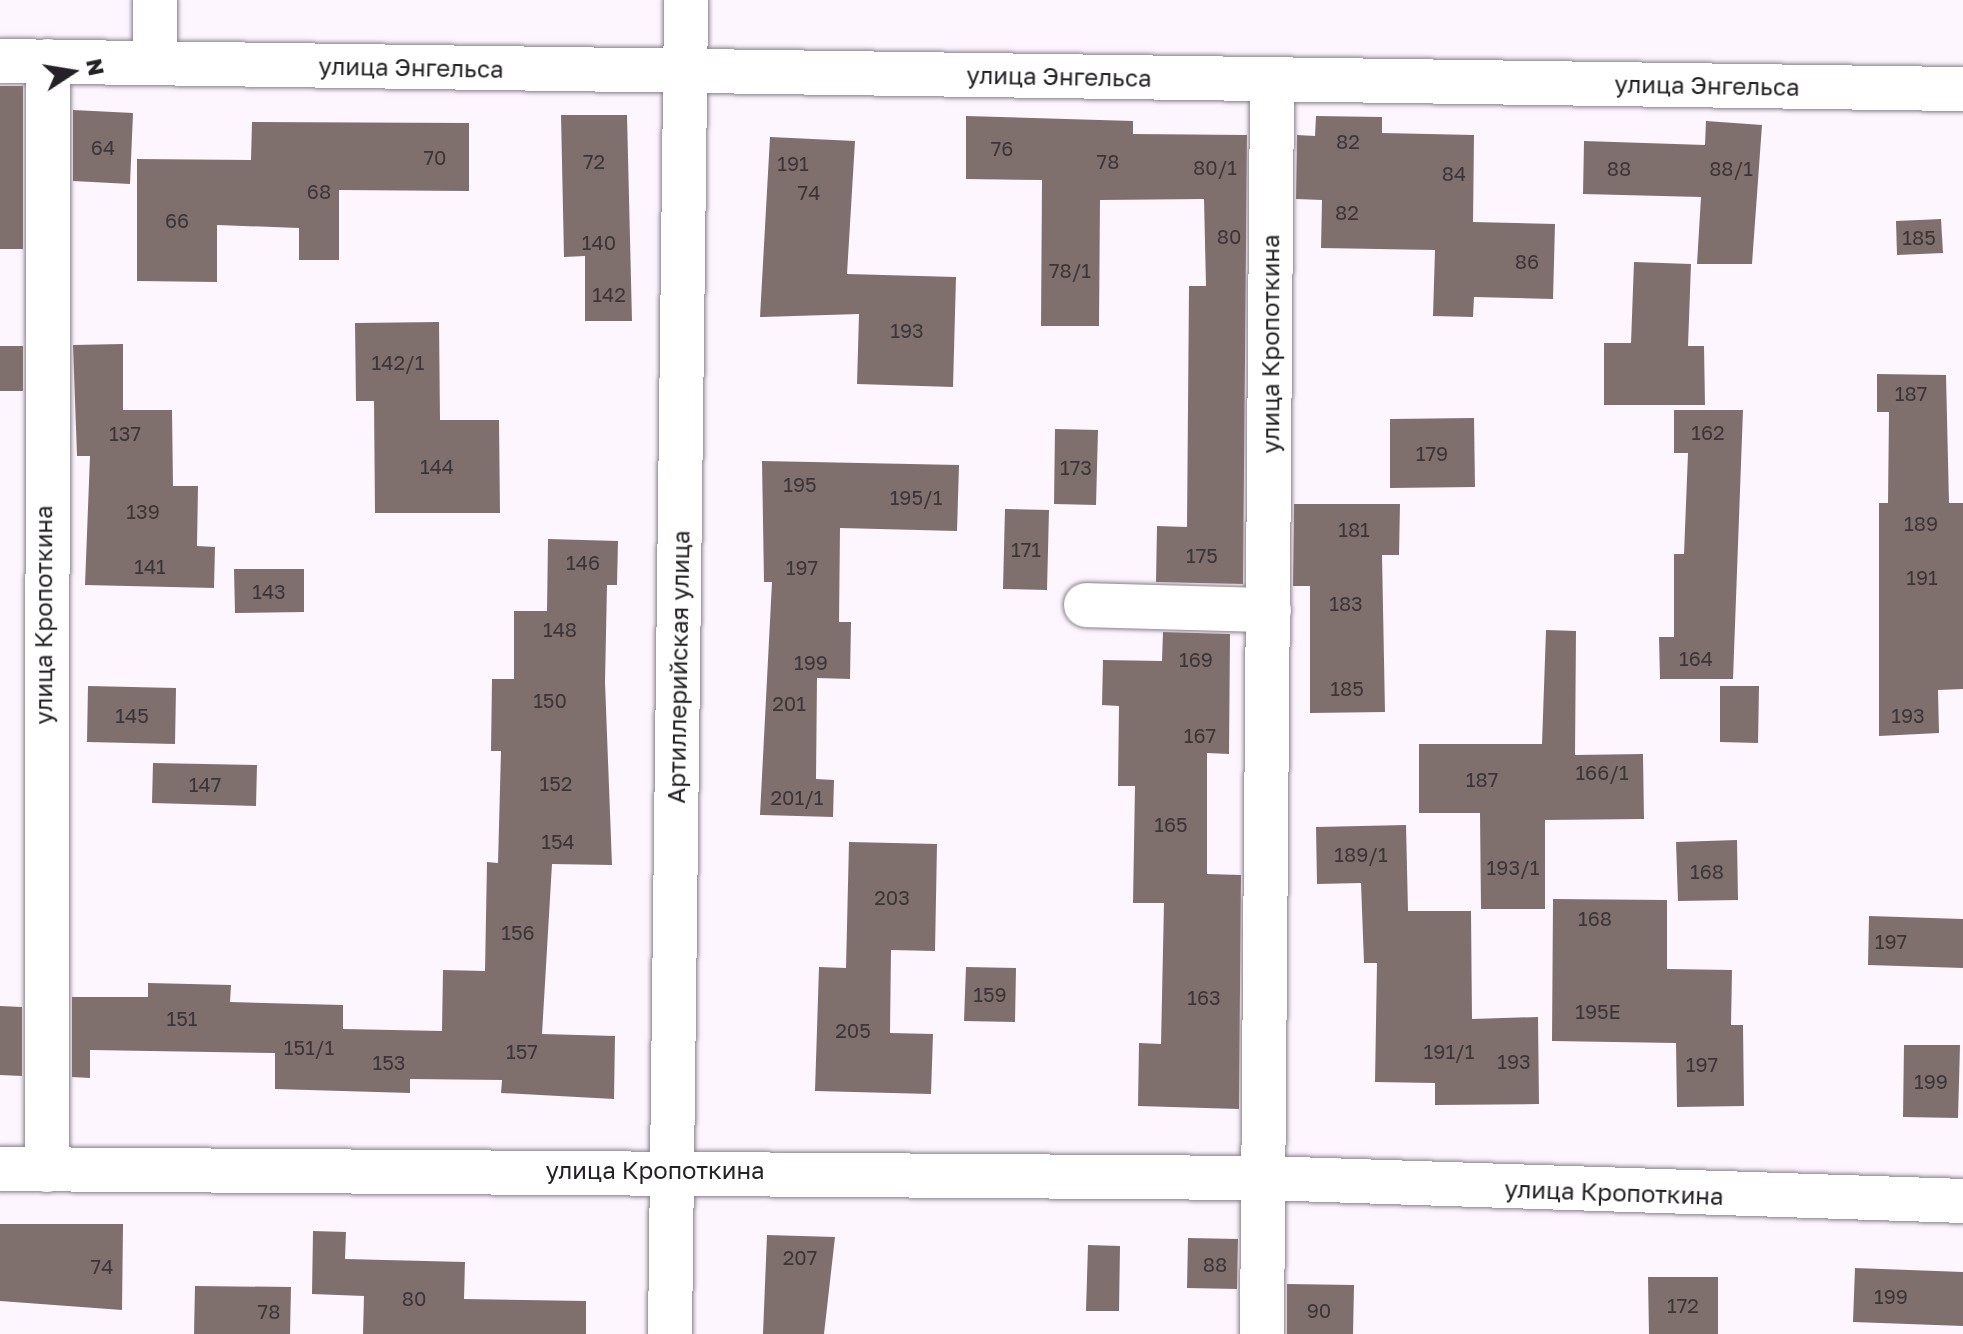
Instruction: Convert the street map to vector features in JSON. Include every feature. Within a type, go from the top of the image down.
[{"type":"street","points":[[155,0],[155,63]]},
{"type":"street","name":"Артиллерийская улица","points":[[670,1334],[686,0]]},
{"type":"street","name":"улица Энгельса","points":[[0,61],[1963,89]]},
{"type":"street","name":"улица Кропоткина","points":[[47,1170],[48,61]]},
{"type":"street","name":"улица Кропоткина","points":[[1264,1178],[1272,79]]},
{"type":"street","points":[[1086,605],[1269,610]]},
{"type":"street","name":"улица Кропоткина","points":[[0,1169],[670,1169],[1264,1178],[1963,1201]]},
{"type":"street","points":[[1262,1334],[1264,1178]]},
{"type":"building","points":[[0,86],[23,86],[23,249],[0,249]]},
{"type":"building","points":[[73,110],[133,113],[130,184],[73,181]]},
{"type":"building","points":[[561,115],[627,115],[632,321],[585,321],[585,256],[564,257]]},
{"type":"building","points":[[966,116],[1133,121],[1133,134],[1247,135],[1243,584],[1156,582],[1157,526],[1187,527],[1189,286],[1206,286],[1204,199],[1100,200],[1099,326],[1041,326],[1042,180],[966,179]]},
{"type":"building","points":[[1316,116],[1382,117],[1382,133],[1474,135],[1473,222],[1555,224],[1553,299],[1474,297],[1473,317],[1433,316],[1435,250],[1321,248],[1322,200],[1296,199],[1297,135],[1315,136]]},
{"type":"building","points":[[1706,121],[1762,125],[1752,264],[1697,264],[1701,197],[1583,194],[1584,141],[1705,145]]},
{"type":"building","points":[[252,122],[469,123],[469,191],[339,190],[339,260],[299,260],[299,228],[217,225],[217,282],[137,281],[137,159],[251,160]]},
{"type":"building","points":[[770,137],[855,141],[847,274],[956,277],[953,387],[857,384],[859,314],[760,317]]},
{"type":"building","points":[[1941,219],[1943,253],[1897,255],[1896,221]]},
{"type":"building","points":[[1634,262],[1691,264],[1688,346],[1704,346],[1705,405],[1604,405],[1604,343],[1631,343]]},
{"type":"building","points":[[439,322],[440,420],[499,420],[500,513],[375,513],[374,401],[356,401],[355,323]]},
{"type":"building","points":[[123,344],[123,410],[172,410],[173,486],[198,486],[197,546],[215,547],[214,588],[85,585],[90,456],[77,456],[73,345]]},
{"type":"building","points":[[0,346],[23,346],[23,391],[0,391]]},
{"type":"building","points":[[1877,374],[1946,375],[1949,503],[1963,503],[1963,689],[1938,690],[1939,733],[1879,736],[1879,503],[1888,503],[1889,412],[1877,412]]},
{"type":"building","points":[[1674,410],[1743,410],[1733,679],[1660,679],[1659,637],[1674,637],[1674,554],[1684,554],[1688,453],[1674,453]]},
{"type":"building","points":[[1474,418],[1475,487],[1390,488],[1390,419]]},
{"type":"building","points":[[1055,429],[1098,430],[1096,505],[1054,504]]},
{"type":"building","points":[[762,461],[959,465],[957,531],[840,528],[839,622],[851,622],[850,679],[817,678],[816,779],[834,780],[833,817],[760,815],[772,582],[764,582]]},
{"type":"building","points":[[1294,504],[1400,504],[1399,555],[1382,555],[1385,712],[1310,713],[1310,586],[1293,586]]},
{"type":"building","points":[[1005,509],[1049,510],[1047,590],[1003,589]]},
{"type":"building","points":[[548,539],[618,541],[617,585],[607,585],[605,682],[612,865],[552,864],[542,1034],[615,1036],[614,1099],[501,1093],[502,1080],[410,1079],[410,1093],[275,1089],[275,1053],[90,1050],[90,1078],[72,1077],[72,997],[148,997],[148,983],[231,985],[230,1002],[343,1005],[343,1029],[442,1031],[443,970],[485,971],[487,862],[498,863],[501,751],[491,751],[492,679],[514,679],[514,611],[547,611]]},
{"type":"building","points":[[234,569],[304,569],[304,612],[235,613]]},
{"type":"building","points":[[1546,630],[1576,631],[1575,755],[1643,754],[1644,819],[1545,820],[1545,909],[1481,909],[1480,813],[1419,813],[1419,744],[1542,744]]},
{"type":"building","points":[[1163,632],[1230,634],[1229,754],[1207,753],[1207,874],[1241,875],[1239,1109],[1138,1106],[1139,1043],[1161,1044],[1164,903],[1133,903],[1135,786],[1118,786],[1119,706],[1102,705],[1103,660],[1162,661]]},
{"type":"building","points":[[88,686],[176,688],[175,744],[87,742]]},
{"type":"building","points":[[1720,686],[1759,686],[1758,743],[1720,742]]},
{"type":"building","points":[[153,763],[257,765],[256,806],[152,803]]},
{"type":"building","points":[[1406,825],[1408,911],[1471,911],[1472,1019],[1538,1017],[1539,1104],[1435,1105],[1435,1083],[1375,1082],[1377,963],[1364,963],[1361,883],[1317,884],[1316,827]]},
{"type":"building","points":[[1737,840],[1738,900],[1678,901],[1676,842]]},
{"type":"building","points":[[849,842],[937,844],[935,951],[891,950],[890,1033],[933,1034],[931,1094],[815,1091],[819,967],[846,968]]},
{"type":"building","points":[[1553,899],[1667,900],[1667,969],[1732,970],[1731,1025],[1743,1025],[1744,1106],[1677,1107],[1676,1043],[1552,1041]]},
{"type":"building","points":[[1869,916],[1963,919],[1963,968],[1868,965]]},
{"type":"building","points":[[966,967],[1016,968],[1015,1022],[964,1021]]},
{"type":"building","points":[[0,1006],[22,1007],[22,1076],[0,1075]]},
{"type":"building","points":[[1904,1045],[1960,1045],[1958,1118],[1903,1117]]},
{"type":"building","points":[[0,1224],[123,1224],[122,1310],[0,1301]]},
{"type":"building","points":[[313,1231],[346,1232],[345,1259],[465,1262],[464,1299],[586,1301],[586,1334],[363,1334],[364,1296],[312,1294]]},
{"type":"building","points":[[767,1235],[835,1237],[824,1334],[763,1334]]},
{"type":"building","points":[[1188,1238],[1238,1239],[1237,1289],[1187,1288]]},
{"type":"building","points":[[1088,1245],[1120,1246],[1119,1311],[1086,1311]]},
{"type":"building","points":[[1855,1268],[1963,1272],[1963,1326],[1853,1322]]},
{"type":"building","points":[[1648,1277],[1718,1277],[1718,1334],[1649,1334]]},
{"type":"building","points":[[1287,1284],[1354,1285],[1353,1334],[1287,1334]]},
{"type":"building","points":[[195,1286],[291,1287],[290,1334],[194,1334]]}]
